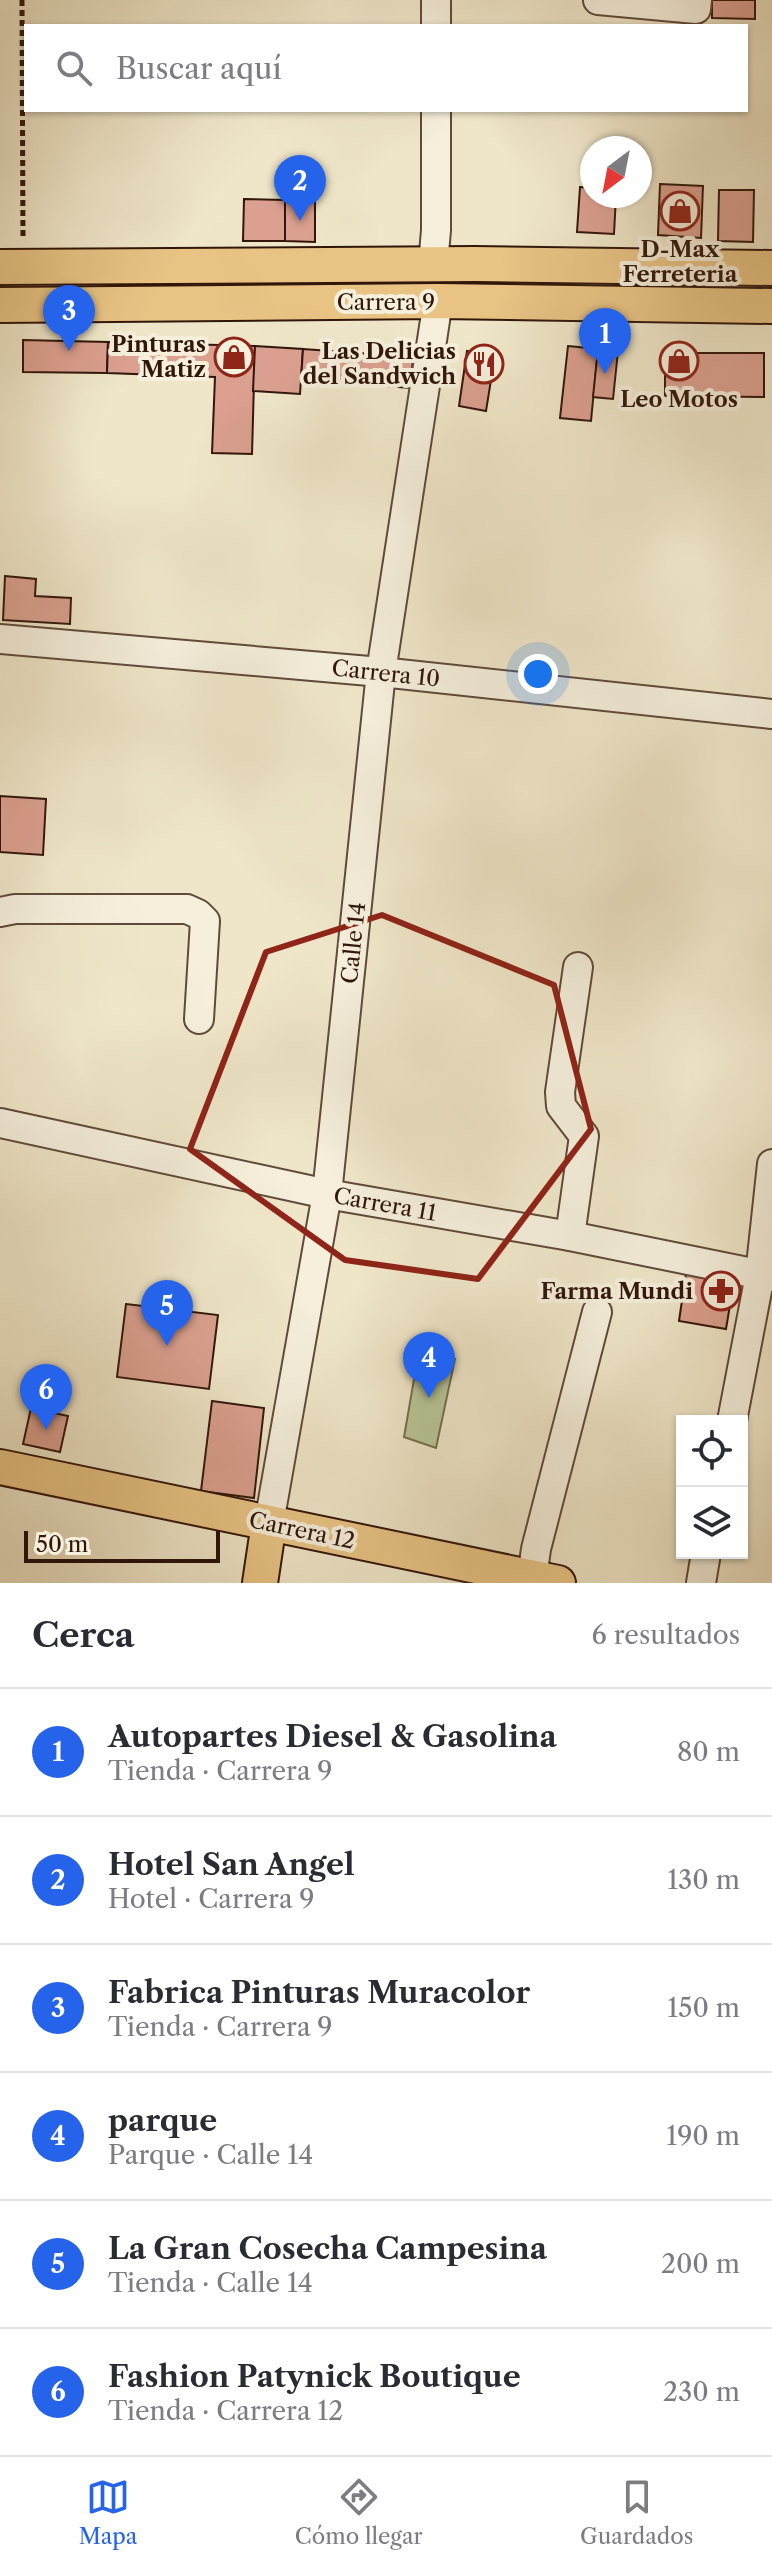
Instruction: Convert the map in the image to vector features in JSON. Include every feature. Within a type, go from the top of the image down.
[{"type":"main road","name":"Carrera 9","points":[[11,267],[433,265],[772,268]]},
{"type":"main road","name":"Carrera 9","points":[[0,305],[438,301],[772,306]]},
{"type":"main road","name":"Carrera 12","points":[[0,1467],[545,1580]]},
{"type":"main road","name":"Calle 14","points":[[260,1583],[269,1523]]},
{"type":"street","points":[[436,0],[436,24]]},
{"type":"street","points":[[598,0],[696,9],[697,0]]},
{"type":"street","points":[[433,265],[436,112]]},
{"type":"street","name":"Calle 14","points":[[269,1523],[327,1194],[381,672],[438,301]]},
{"type":"street","name":"Carrera 10","points":[[0,639],[381,672],[772,714]]},
{"type":"street","points":[[0,912],[15,909],[187,909],[198,914],[205,921],[199,1019]]},
{"type":"street","points":[[570,1236],[584,1136],[561,1106],[560,1092],[578,967]]},
{"type":"street","name":"Carrera 11","points":[[0,1123],[327,1194],[570,1236],[766,1276]]},
{"type":"street","points":[[733,1415],[766,1276],[772,1164]]},
{"type":"street","points":[[545,1580],[536,1549],[597,1312]]},
{"type":"street","points":[[701,1583],[705,1559]]},
{"type":"path","points":[[11,267],[22,0]]},
{"type":"highlighted area","points":[[382,915],[554,985],[591,1129],[478,1279],[345,1260],[190,1149],[266,952]]},
{"type":"green space","points":[[418,1356],[455,1359],[436,1448],[404,1437]]},
{"type":"building","points":[[712,0],[755,0],[755,19],[712,18]]},
{"type":"building","name":"D-Max Ferreteria","points":[[660,184],[703,186],[701,238],[658,235]]},
{"type":"building","points":[[580,187],[580,208],[615,208],[614,234],[577,232]]},
{"type":"building","points":[[719,190],[754,190],[753,242],[718,241]]},
{"type":"building","points":[[285,193],[315,194],[315,242],[285,241]]},
{"type":"building","points":[[244,199],[285,200],[285,241],[243,241]]},
{"type":"building","points":[[23,340],[108,342],[107,373],[23,372]]},
{"type":"building","points":[[108,342],[255,346],[252,454],[212,453],[215,377],[107,373]]},
{"type":"building","points":[[255,346],[303,349],[300,394],[253,391]]},
{"type":"building","points":[[568,346],[598,349],[591,421],[560,418]]},
{"type":"building","points":[[303,349],[413,357],[411,388],[301,380]]},
{"type":"building","points":[[598,349],[618,351],[613,399],[593,397]]},
{"type":"building","points":[[467,351],[495,355],[486,411],[459,406]]},
{"type":"building","points":[[665,353],[764,353],[764,397],[665,396]]},
{"type":"building","points":[[5,576],[36,579],[35,596],[71,598],[70,624],[3,620]]},
{"type":"building","points":[[0,796],[46,799],[43,855],[0,852]]},
{"type":"building","points":[[686,1273],[734,1281],[726,1329],[679,1321]]},
{"type":"building","points":[[126,1304],[218,1315],[209,1389],[117,1377]]},
{"type":"building","points":[[212,1401],[264,1408],[254,1498],[201,1491]]},
{"type":"building","points":[[31,1408],[68,1416],[60,1452],[23,1444]]},
{"type":"place","name":"D-Max Ferreteria","points":[[680,211]]},
{"type":"place","name":"Hotel San Angel","points":[[300,221]]},
{"type":"place","name":"Fabrica Pinturas Muracolor","points":[[69,351]]},
{"type":"place","name":"Pinturas Matiz","points":[[234,357]]},
{"type":"place","name":"Leo Motos","points":[[679,361]]},
{"type":"place","name":"Las Delicias del Sandwich","points":[[484,364]]},
{"type":"place","name":"Autopartes Diesel & Gasolina","points":[[605,374]]},
{"type":"place","name":"Farma Mundi","points":[[721,1291]]},
{"type":"place","name":"La Gran Cosecha Campesina","points":[[167,1346]]},
{"type":"place","name":"parque","points":[[429,1398]]},
{"type":"place","name":"Fashion Patynick Boutique","points":[[46,1430]]}]
